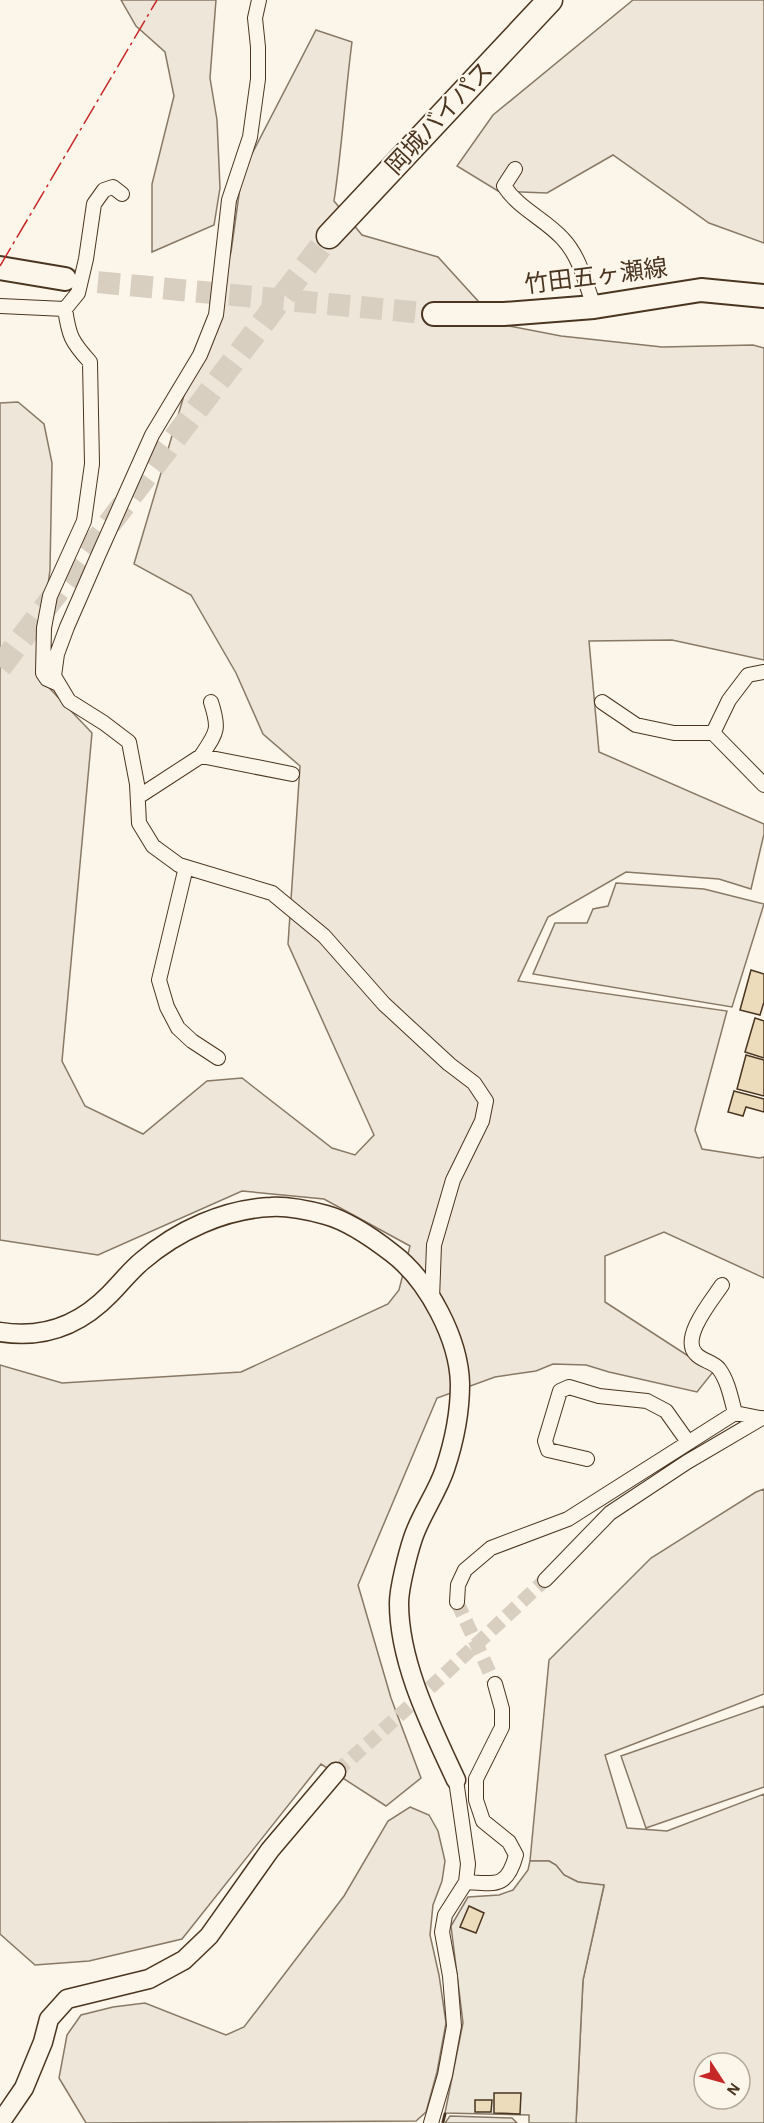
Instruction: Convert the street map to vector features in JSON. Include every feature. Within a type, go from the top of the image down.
[{"type":"highway","name":"岡城バイパス","points":[[329,236],[550,0]]},
{"type":"main road","points":[[3,270],[65,279]]},
{"type":"main road","name":"竹田五ヶ瀬線","points":[[434,314],[504,314],[594,307],[701,290],[764,296]]},
{"type":"street","points":[[259,0],[255,18],[258,79],[252,125],[229,200],[216,315],[200,355],[152,435],[67,627],[57,654],[54,676],[69,701],[105,723],[129,742],[138,796],[139,823],[153,846],[179,865],[272,893],[324,936],[384,1004],[449,1064],[474,1083],[486,1101],[482,1121],[453,1180],[434,1245],[432,1299]]},
{"type":"street","points":[[515,169],[504,186],[511,196],[563,239],[578,262],[594,307]]},
{"type":"street","points":[[59,685],[47,679],[43,673],[44,628],[50,596],[84,521],[92,464],[90,362],[79,351],[69,334],[65,309],[78,293],[94,204],[104,190],[113,187],[122,194]]},
{"type":"street","points":[[0,306],[65,309]]},
{"type":"street","points":[[713,734],[729,700],[748,675],[763,672]]},
{"type":"street","points":[[138,796],[201,756],[215,736],[218,723],[211,702]]},
{"type":"street","points":[[602,702],[636,725],[674,733],[713,734],[764,784]]},
{"type":"street","points":[[201,756],[292,774]]},
{"type":"street","points":[[186,867],[159,980],[167,1007],[178,1028],[192,1041],[218,1058]]},
{"type":"street","points":[[0,1332],[38,1333],[75,1322],[108,1297],[141,1261],[181,1233],[235,1212],[273,1207],[328,1215],[370,1236],[397,1256],[417,1277],[432,1299],[460,1366],[460,1405],[444,1469],[413,1538],[399,1601],[404,1654],[456,1780],[468,1864],[466,1882],[445,1915],[442,1932],[450,1976],[454,2026],[443,2085],[431,2123]]},
{"type":"street","points":[[722,1285],[691,1334],[690,1345],[696,1354],[718,1367],[726,1381],[735,1413]]},
{"type":"street","points":[[587,1460],[548,1450],[545,1441],[560,1391],[569,1387],[599,1396],[647,1401],[666,1411],[688,1442]]},
{"type":"street","points":[[457,1602],[458,1584],[465,1570],[491,1548],[568,1519],[735,1413],[762,1418]]},
{"type":"street","points":[[545,1580],[610,1513],[687,1462],[762,1418]]},
{"type":"street","points":[[466,1882],[497,1884],[511,1873],[516,1855],[509,1842],[483,1821],[476,1800],[477,1779],[502,1727],[502,1709],[495,1684]]},
{"type":"street","points":[[0,2123],[24,2088],[43,2043],[49,2019],[67,1999],[149,1979],[184,1960],[209,1936],[270,1850],[336,1772]]},
{"type":"shaded area","points":[[121,0],[216,0],[210,78],[217,120],[220,188],[214,225],[152,252],[152,184],[174,96],[165,52],[136,26]]},
{"type":"shaded area","points":[[633,0],[764,0],[764,243],[709,223],[613,155],[547,193],[498,191],[457,166],[493,115]]},
{"type":"shaded area","points":[[316,30],[352,42],[334,201],[362,235],[438,257],[499,324],[561,336],[662,347],[753,345],[764,348],[764,660],[672,640],[589,641],[599,752],[764,824],[764,834],[751,889],[719,879],[626,872],[548,917],[518,981],[727,1011],[695,1130],[702,1149],[764,1157],[764,1278],[664,1232],[605,1256],[605,1302],[713,1372],[697,1392],[586,1365],[553,1364],[536,1371],[495,1377],[437,1398],[358,1585],[391,1698],[421,1778],[386,1806],[321,1764],[182,1939],[89,1961],[35,1965],[0,1934],[0,1365],[62,1383],[241,1372],[388,1304],[399,1290],[410,1246],[324,1199],[242,1191],[98,1255],[0,1240],[0,403],[18,402],[44,424],[52,463],[50,570],[36,674],[92,733],[62,1061],[85,1106],[143,1134],[207,1081],[242,1078],[332,1148],[355,1155],[374,1135],[288,944],[300,766],[263,734],[236,673],[191,595],[134,564],[201,338],[231,252],[242,173]]},
{"type":"shaded area","points":[[616,883],[704,889],[764,904],[732,1007],[533,974],[555,923],[587,923],[593,909],[608,906]]},
{"type":"shaded area","points":[[764,1489],[764,1694],[605,1755],[627,1828],[667,1831],[764,1794],[764,2123],[576,2123],[583,1980],[604,1886],[578,1882],[564,1875],[556,1865],[549,1861],[530,1861],[549,1660],[651,1558]]},
{"type":"shaded area","points":[[764,1706],[764,1787],[646,1828],[621,1756]]},
{"type":"shaded area","points":[[410,1807],[429,1815],[438,1831],[445,1861],[442,1881],[433,1905],[430,1935],[446,2023],[437,2072],[426,2112],[416,2121],[86,2123],[59,2078],[67,2035],[81,2015],[113,2007],[145,2003],[226,2035],[244,2027],[344,1896],[388,1821]]},
{"type":"shaded area","points":[[530,1861],[549,1861],[556,1865],[564,1875],[578,1882],[604,1885],[583,1980],[576,2123],[529,2123],[529,2115],[445,2113],[463,2023],[451,1926],[468,1897],[499,1895],[513,1890],[528,1870]]},
{"type":"shaded area","points":[[450,2116],[512,2118],[517,2123],[445,2123]]},
{"type":"building","points":[[751,970],[764,974],[764,1002],[760,1015],[740,1010]]},
{"type":"building","points":[[755,1018],[764,1021],[764,1058],[745,1052]]},
{"type":"building","points":[[746,1055],[764,1060],[764,1096],[737,1089]]},
{"type":"building","points":[[734,1091],[764,1099],[764,1112],[746,1107],[743,1116],[728,1112]]},
{"type":"building","points":[[469,1906],[484,1913],[476,1933],[460,1927]]},
{"type":"building","points":[[494,2093],[521,2093],[520,2114],[494,2113]]},
{"type":"building","points":[[475,2100],[492,2100],[491,2112],[475,2112]]},
{"type":"tunnel","points":[[0,667],[329,236]]},
{"type":"tunnel","points":[[65,279],[434,314]]},
{"type":"tunnel","points":[[336,1772],[545,1580]]},
{"type":"tunnel","points":[[457,1602],[495,1684]]},
{"type":"wall","points":[[443,2122],[445,2114]]},
{"type":"power","points":[[0,266],[157,0]]}]
